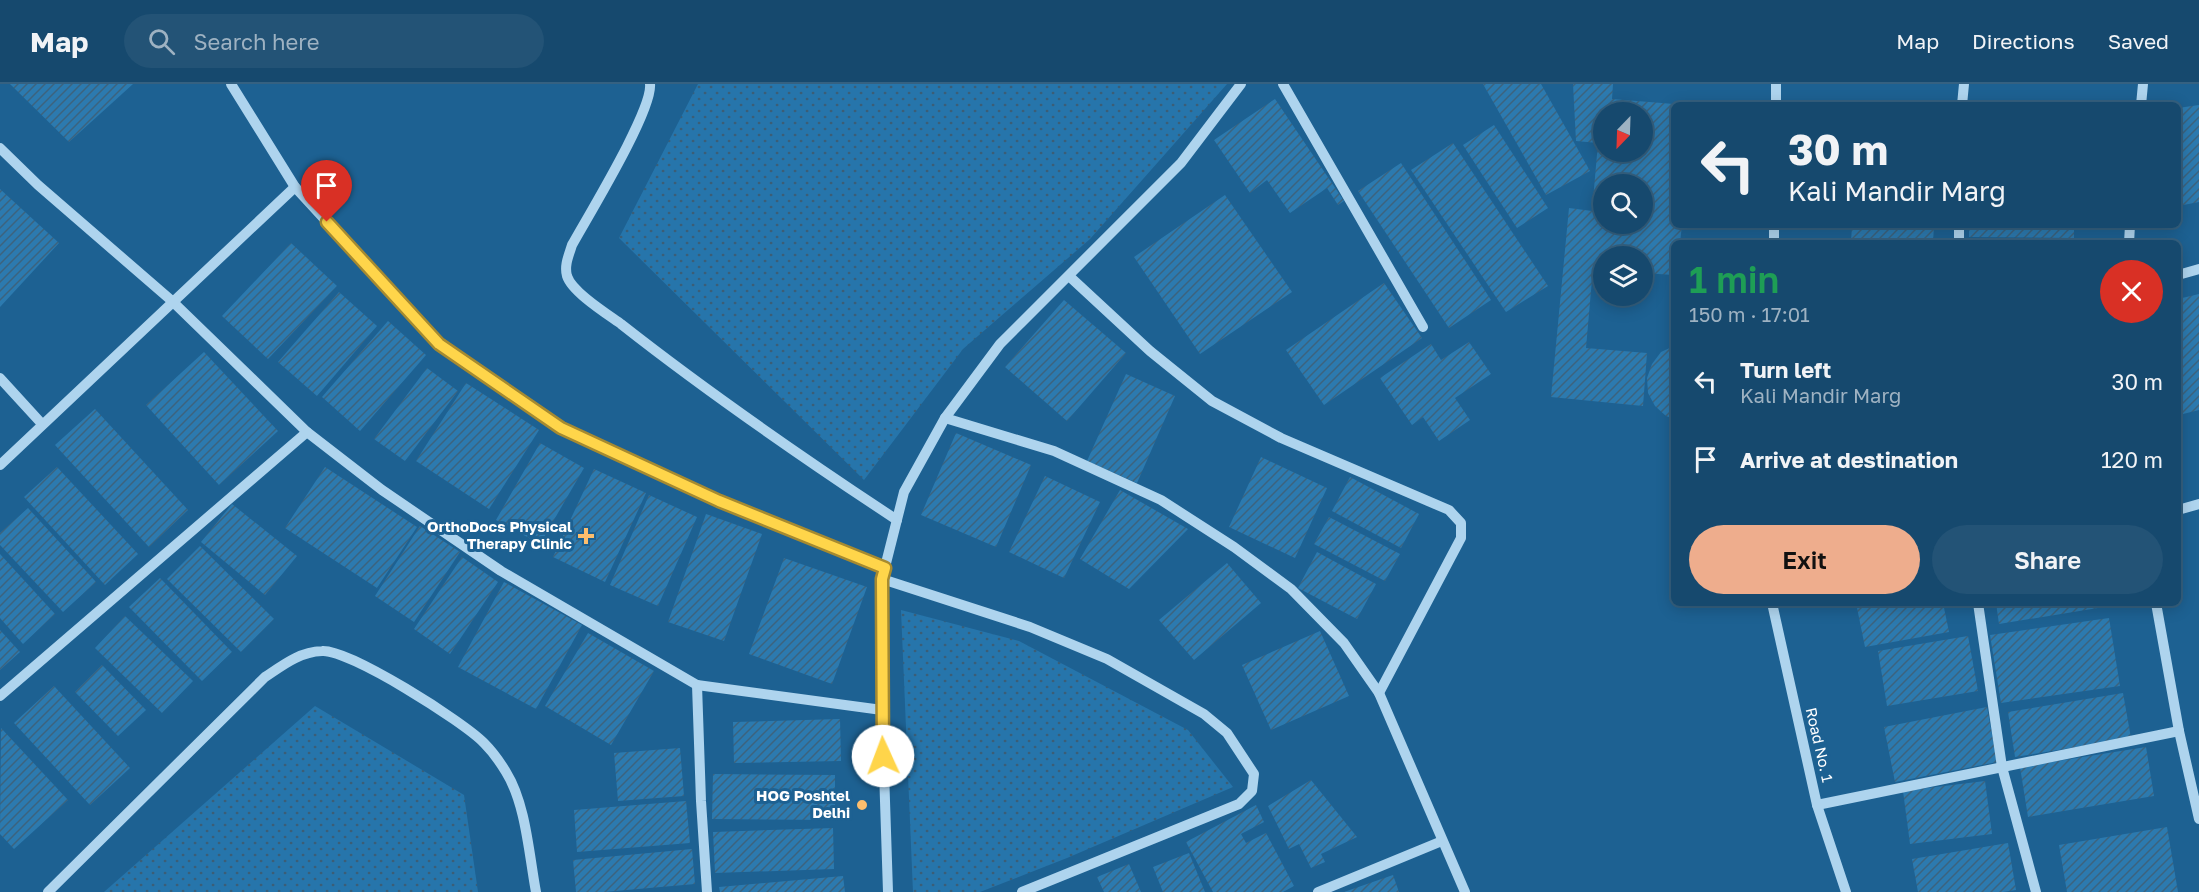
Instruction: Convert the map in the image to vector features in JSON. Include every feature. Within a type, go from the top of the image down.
[{"type":"street","points":[[231,84],[295,187],[439,344],[561,428],[719,501],[884,573],[1030,627],[1107,659],[1212,720],[1227,733],[1254,774],[1252,790],[1239,804],[1022,892]]},
{"type":"street","points":[[650,84],[651,90],[641,119],[572,245],[566,262],[567,277],[580,292],[650,348],[785,446],[897,520]]},
{"type":"street","points":[[888,892],[882,710],[884,573],[904,492],[945,418],[1000,344],[1181,163],[1241,84]]},
{"type":"street","points":[[1283,84],[1423,327]]},
{"type":"street","points":[[1776,84],[1776,102]]},
{"type":"street","points":[[1962,102],[1964,84]]},
{"type":"street","points":[[2141,102],[2143,84]]},
{"type":"street","points":[[0,148],[38,185],[172,301],[306,432],[381,490],[501,571],[697,685],[882,710]]},
{"type":"street","points":[[0,465],[295,187]]},
{"type":"street","points":[[2181,274],[2199,270]]},
{"type":"street","points":[[1069,276],[1150,351],[1212,401],[1281,438],[1449,510],[1461,523],[1461,538],[1378,693]]},
{"type":"street","points":[[0,378],[42,424]]},
{"type":"street","points":[[945,418],[1054,452],[1161,500],[1234,547],[1291,589],[1344,643],[1378,693],[1465,892]]},
{"type":"street","points":[[0,696],[306,432]]},
{"type":"street","points":[[2181,509],[2199,504]]},
{"type":"street","name":"Road No. 1","points":[[1773,606],[1817,805],[1845,892]]},
{"type":"street","points":[[1978,606],[2002,767],[2036,892]]},
{"type":"street","points":[[2157,606],[2179,731],[2199,819]]},
{"type":"street","points":[[48,892],[265,678],[296,656],[323,650],[351,658],[451,716],[483,742],[507,773],[520,806],[536,892]]},
{"type":"street","points":[[697,685],[707,892]]},
{"type":"street","points":[[1817,805],[2179,731]]},
{"type":"street","points":[[1318,892],[1442,841]]},
{"type":"shaded area","points":[[698,84],[1227,84],[1090,239],[963,349],[864,480],[619,238]]},
{"type":"shaded area","points":[[901,610],[1019,641],[1188,730],[1233,787],[1067,858],[980,892],[913,892]]},
{"type":"shaded area","points":[[315,706],[464,795],[478,892],[104,892]]},
{"type":"building","points":[[10,84],[133,84],[69,142]]},
{"type":"building","points":[[1483,84],[1541,84],[1590,171],[1546,195]]},
{"type":"building","points":[[1573,84],[1613,84],[1612,99],[1649,102],[1593,102],[1593,143],[1576,141]]},
{"type":"building","points":[[1275,99],[1344,201],[1338,205],[1327,188],[1290,213],[1267,180],[1250,193],[1214,140]]},
{"type":"building","points":[[1653,102],[1671,104],[1671,228],[1682,228],[1680,240],[1671,240],[1671,275],[1653,274],[1653,246],[1593,246],[1586,348],[1647,353],[1643,406],[1551,397],[1569,208],[1592,211],[1593,200],[1593,234],[1653,234],[1653,174],[1595,174],[1596,162],[1653,162]]},
{"type":"building","points":[[2199,105],[2199,202],[2181,205],[2181,108]]},
{"type":"building","points":[[1494,125],[1548,208],[1517,228],[1463,145]]},
{"type":"building","points":[[1453,143],[1548,286],[1506,312],[1411,170]]},
{"type":"building","points":[[1401,163],[1491,300],[1449,328],[1358,191]]},
{"type":"building","points":[[0,189],[59,243],[0,307]]},
{"type":"building","points":[[1225,195],[1292,292],[1200,354],[1134,257]]},
{"type":"building","points":[[1852,228],[1934,228],[1933,240],[1851,240]]},
{"type":"building","points":[[1969,228],[2074,228],[2074,238],[1969,237]]},
{"type":"building","points":[[291,243],[337,286],[268,359],[222,316]]},
{"type":"building","points":[[1384,283],[1422,338],[1324,405],[1286,350]]},
{"type":"building","points":[[339,292],[377,326],[317,396],[278,362]]},
{"type":"building","points":[[2199,294],[2199,410],[2181,414],[2181,298]]},
{"type":"building","points":[[1064,300],[1126,353],[1067,421],[1005,367]]},
{"type":"building","points":[[388,321],[426,355],[360,431],[322,397]]},
{"type":"building","points":[[1469,342],[1491,374],[1455,398],[1470,420],[1439,441],[1423,417],[1412,425],[1380,378],[1431,344],[1441,360]]},
{"type":"building","points":[[1671,347],[1671,418],[1655,406],[1648,393],[1647,378],[1652,364],[1661,352]]},
{"type":"building","points":[[204,352],[278,431],[219,485],[146,405]]},
{"type":"building","points":[[427,368],[458,391],[405,461],[374,439]]},
{"type":"building","points":[[1126,374],[1175,396],[1137,483],[1087,461]]},
{"type":"building","points":[[466,383],[539,430],[489,509],[416,461]]},
{"type":"building","points":[[95,409],[188,510],[149,547],[55,445]]},
{"type":"building","points":[[956,433],[1031,465],[996,547],[921,515]]},
{"type":"building","points":[[540,443],[584,468],[540,544],[496,520]]},
{"type":"building","points":[[1261,457],[1327,488],[1295,558],[1229,527]]},
{"type":"building","points":[[57,467],[138,554],[105,585],[24,497]]},
{"type":"building","points":[[325,467],[417,527],[377,588],[285,528]]},
{"type":"building","points":[[594,469],[646,493],[605,582],[553,557]]},
{"type":"building","points":[[1045,476],[1100,502],[1064,578],[1009,552]]},
{"type":"building","points":[[1350,477],[1419,514],[1401,548],[1332,511]]},
{"type":"building","points":[[1120,490],[1188,529],[1129,589],[1080,559]]},
{"type":"building","points":[[649,495],[697,517],[658,606],[610,585]]},
{"type":"building","points":[[232,504],[297,556],[265,595],[201,542]]},
{"type":"building","points":[[28,508],[96,582],[63,612],[0,545],[0,533]]},
{"type":"building","points":[[706,514],[762,534],[724,641],[668,622]]},
{"type":"building","points":[[1329,517],[1400,554],[1385,581],[1314,544]]},
{"type":"building","points":[[420,526],[460,552],[414,622],[375,596]]},
{"type":"building","points":[[200,546],[274,619],[241,652],[167,579]]},
{"type":"building","points":[[1317,552],[1376,584],[1357,619],[1298,588]]},
{"type":"building","points":[[0,554],[55,614],[23,644],[0,618]]},
{"type":"building","points":[[462,557],[498,582],[450,654],[414,629]]},
{"type":"building","points":[[784,558],[867,587],[832,684],[749,654]]},
{"type":"building","points":[[1227,563],[1261,603],[1194,660],[1159,620]]},
{"type":"building","points":[[160,578],[232,652],[202,681],[129,607]]},
{"type":"building","points":[[504,582],[582,625],[536,709],[458,667]]},
{"type":"building","points":[[1857,606],[1944,606],[1949,632],[1865,647]]},
{"type":"building","points":[[1996,606],[2104,607],[1999,624]]},
{"type":"building","points":[[125,616],[193,681],[162,713],[95,648]]},
{"type":"building","points":[[2109,618],[2120,686],[2001,703],[1990,635]]},
{"type":"building","points":[[0,630],[20,652],[0,670]]},
{"type":"building","points":[[1320,631],[1349,696],[1271,730],[1242,665]]},
{"type":"building","points":[[588,633],[654,671],[611,745],[545,706]]},
{"type":"building","points":[[1968,636],[1978,691],[1887,706],[1878,651]]},
{"type":"building","points":[[102,665],[146,710],[118,736],[75,692]]},
{"type":"building","points":[[54,686],[130,768],[90,805],[14,723]]},
{"type":"building","points":[[2123,693],[2131,738],[2015,757],[2008,712]]},
{"type":"building","points":[[1987,707],[1997,762],[1895,782],[1884,727]]},
{"type":"building","points":[[840,719],[841,761],[734,763],[733,722]]},
{"type":"building","points":[[1,728],[68,800],[14,849],[0,834]]},
{"type":"building","points":[[2146,747],[2154,796],[2028,817],[2020,767]]},
{"type":"building","points":[[680,748],[684,796],[618,801],[614,753]]},
{"type":"building","points":[[713,774],[835,775],[835,820],[712,819]]},
{"type":"building","points":[[1311,780],[1357,837],[1321,854],[1325,862],[1311,868],[1299,844],[1289,849],[1268,806]]},
{"type":"building","points":[[1985,781],[1992,834],[1910,844],[1903,791]]},
{"type":"building","points":[[686,801],[690,843],[577,852],[574,810]]},
{"type":"building","points":[[1256,805],[1264,822],[1241,834],[1246,843],[1266,833],[1294,886],[1283,892],[1213,892],[1186,842]]},
{"type":"building","points":[[2167,827],[2178,892],[2067,892],[2059,845]]},
{"type":"building","points":[[833,828],[834,869],[715,873],[713,832]]},
{"type":"building","points":[[2008,843],[2016,890],[1918,892],[1912,859]]},
{"type":"building","points":[[692,849],[695,884],[604,892],[576,892],[573,860]]},
{"type":"building","points":[[1189,853],[1205,892],[1163,892],[1153,867]]},
{"type":"building","points":[[1129,864],[1141,892],[1104,892],[1097,877]]},
{"type":"building","points":[[1393,875],[1399,892],[1344,892]]},
{"type":"building","points":[[843,876],[845,892],[720,892],[719,887]]},
{"type":"place","name":"OrthoDocs Physical Therapy Clinic","points":[[586,536]]},
{"type":"place","name":"HOG Poshtel Delhi","points":[[862,805]]},
{"type":"route","points":[[327,222],[439,344],[561,428],[719,501],[885,568],[882,579],[883,756]]}]
